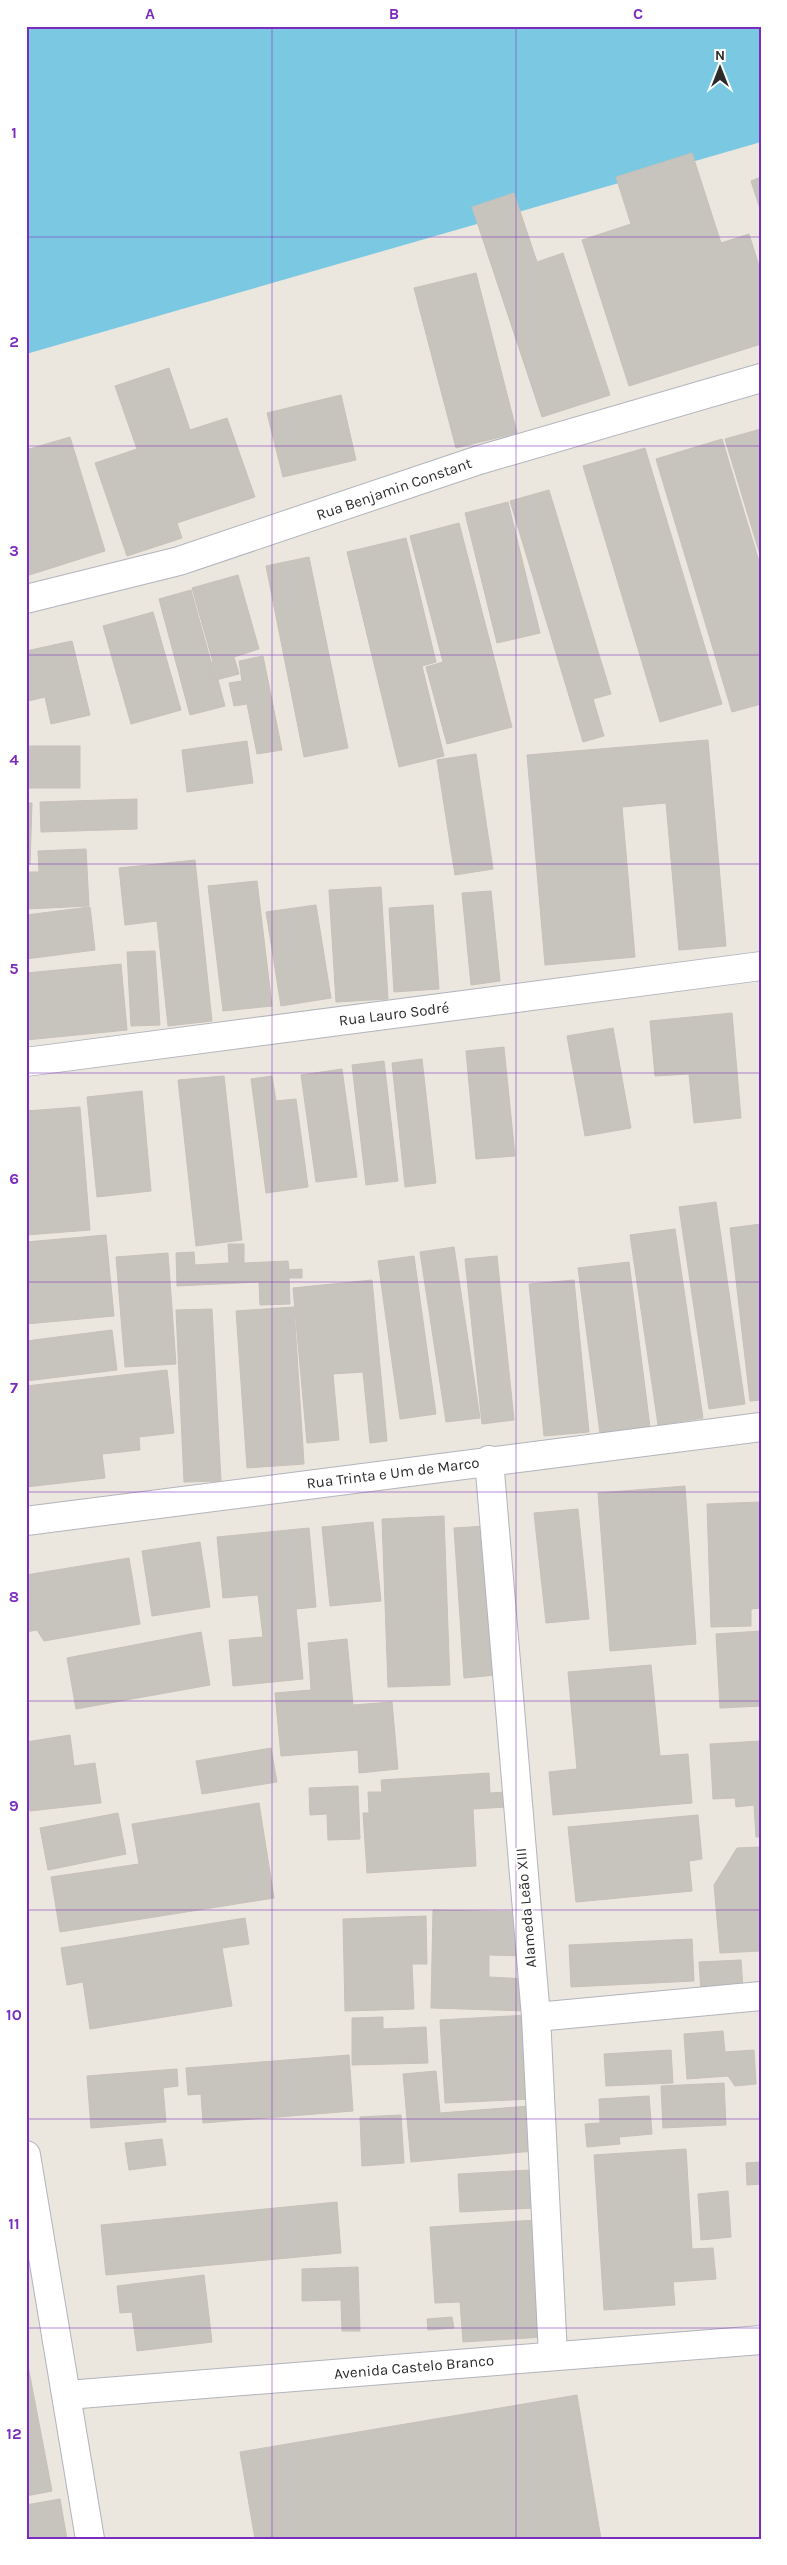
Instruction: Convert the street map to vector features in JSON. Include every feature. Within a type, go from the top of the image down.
[{"type":"street","name":"Rua Benjamin Constant","points":[[26,599],[179,561],[479,460],[761,378]]},
{"type":"street","name":"Rua Lauro Sodré","points":[[26,1062],[761,966]]},
{"type":"street","name":"Rua Trinta e Um de Marco","points":[[26,1521],[488,1460],[761,1427]]},
{"type":"street","name":"Alameda Leão XIII","points":[[488,1460],[536,2017],[553,2355]]},
{"type":"street","points":[[536,2017],[761,1996]]},
{"type":"street","points":[[26,2155],[90,2539]]},
{"type":"street","name":"Avenida Castelo Branco","points":[[67,2395],[761,2340]]},
{"type":"water","points":[[26,26],[761,26],[761,142],[26,354]]},
{"type":"building","points":[[692,153],[721,243],[749,234],[761,272],[761,344],[629,386],[582,240],[631,224],[616,177]]},
{"type":"building","points":[[761,177],[761,212],[751,181]]},
{"type":"building","points":[[514,193],[537,262],[563,253],[610,395],[542,417],[472,207]]},
{"type":"building","points":[[476,273],[517,433],[456,448],[414,288]]},
{"type":"building","points":[[169,368],[190,430],[227,418],[255,497],[177,523],[182,538],[127,556],[95,463],[137,449],[115,386]]},
{"type":"building","points":[[341,395],[356,460],[283,477],[267,413]]},
{"type":"building","points":[[761,429],[761,558],[725,439]]},
{"type":"building","points":[[70,437],[105,551],[26,576],[26,450]]},
{"type":"building","points":[[722,439],[761,568],[761,704],[732,712],[656,459]]},
{"type":"building","points":[[645,448],[722,704],[660,722],[583,466]]},
{"type":"building","points":[[549,490],[611,694],[593,699],[604,736],[583,742],[510,501]]},
{"type":"building","points":[[508,502],[540,633],[497,643],[465,513]]},
{"type":"building","points":[[459,523],[512,727],[447,744],[426,667],[443,662],[410,536]]},
{"type":"building","points":[[406,538],[436,662],[422,666],[444,756],[399,767],[347,552]]},
{"type":"building","points":[[309,557],[348,748],[304,757],[266,566]]},
{"type":"building","points":[[238,575],[259,649],[234,657],[239,674],[212,681],[207,663],[213,662],[192,588]]},
{"type":"building","points":[[191,590],[211,662],[206,662],[212,682],[218,680],[225,706],[190,715],[159,599]]},
{"type":"building","points":[[153,612],[181,710],[131,724],[103,626]]},
{"type":"building","points":[[72,641],[90,715],[51,724],[45,697],[28,701],[26,651]]},
{"type":"building","points":[[263,656],[282,750],[257,754],[247,704],[234,706],[229,683],[242,681],[239,661]]},
{"type":"building","points":[[708,740],[726,946],[679,950],[666,803],[622,807],[635,957],[545,965],[527,755]]},
{"type":"building","points":[[247,741],[253,783],[187,792],[182,750]]},
{"type":"building","points":[[26,746],[80,746],[80,788],[26,788]]},
{"type":"building","points":[[476,754],[493,869],[455,875],[437,760]]},
{"type":"building","points":[[137,799],[137,829],[41,832],[40,802]]},
{"type":"building","points":[[26,803],[32,803],[30,864],[26,864]]},
{"type":"building","points":[[86,849],[89,906],[26,909],[26,872],[39,872],[38,851]]},
{"type":"building","points":[[195,860],[212,1021],[168,1026],[157,921],[125,925],[119,868]]},
{"type":"building","points":[[257,881],[272,1006],[223,1011],[208,886]]},
{"type":"building","points":[[381,887],[388,999],[336,1002],[329,890]]},
{"type":"building","points":[[491,891],[500,981],[471,985],[462,893]]},
{"type":"building","points":[[316,905],[331,998],[281,1006],[266,912]]},
{"type":"building","points":[[433,905],[439,989],[394,992],[389,908]]},
{"type":"building","points":[[90,907],[95,950],[26,959],[26,915]]},
{"type":"building","points":[[155,951],[160,1025],[131,1026],[127,952]]},
{"type":"building","points":[[121,964],[127,1030],[26,1040],[26,973]]},
{"type":"building","points":[[732,1013],[741,1118],[694,1123],[689,1074],[655,1076],[650,1021]]},
{"type":"building","points":[[613,1028],[631,1128],[585,1136],[567,1036]]},
{"type":"building","points":[[504,1047],[515,1156],[476,1159],[466,1051]]},
{"type":"building","points":[[422,1059],[436,1183],[405,1187],[392,1063]]},
{"type":"building","points":[[384,1061],[398,1181],[366,1185],[352,1065]]},
{"type":"building","points":[[342,1069],[357,1177],[316,1182],[301,1075]]},
{"type":"building","points":[[224,1076],[242,1240],[196,1246],[178,1080]]},
{"type":"building","points":[[272,1076],[276,1101],[296,1099],[308,1187],[266,1193],[251,1079]]},
{"type":"building","points":[[142,1091],[151,1191],[97,1197],[87,1097]]},
{"type":"building","points":[[80,1107],[90,1230],[26,1235],[26,1111]]},
{"type":"building","points":[[716,1202],[745,1404],[709,1409],[679,1207]]},
{"type":"building","points":[[761,1224],[761,1400],[750,1401],[730,1228]]},
{"type":"building","points":[[675,1229],[703,1418],[658,1425],[630,1235]]},
{"type":"building","points":[[106,1235],[114,1316],[26,1324],[26,1242]]},
{"type":"building","points":[[228,1244],[244,1244],[244,1263],[288,1261],[289,1270],[302,1269],[302,1278],[289,1278],[290,1304],[260,1305],[259,1282],[177,1286],[176,1253],[194,1252],[195,1265],[229,1263]]},
{"type":"building","points":[[454,1247],[480,1418],[446,1422],[420,1252]]},
{"type":"building","points":[[168,1253],[176,1364],[125,1367],[116,1257]]},
{"type":"building","points":[[414,1256],[436,1414],[400,1419],[378,1261]]},
{"type":"building","points":[[497,1256],[514,1420],[482,1424],[465,1259]]},
{"type":"building","points":[[629,1262],[650,1427],[600,1433],[578,1268]]},
{"type":"building","points":[[372,1280],[387,1441],[370,1443],[363,1372],[333,1374],[339,1440],[307,1443],[293,1288]]},
{"type":"building","points":[[574,1280],[589,1432],[544,1436],[529,1284]]},
{"type":"building","points":[[294,1307],[304,1464],[247,1468],[236,1311]]},
{"type":"building","points":[[212,1309],[221,1481],[184,1482],[176,1310]]},
{"type":"building","points":[[112,1330],[117,1370],[26,1381],[26,1341]]},
{"type":"building","points":[[167,1370],[174,1433],[139,1437],[140,1450],[102,1454],[105,1478],[26,1487],[26,1386]]},
{"type":"building","points":[[685,1486],[696,1644],[610,1651],[598,1493]]},
{"type":"building","points":[[761,1502],[761,1608],[751,1609],[751,1626],[711,1627],[707,1504]]},
{"type":"building","points":[[578,1509],[589,1619],[546,1623],[534,1513]]},
{"type":"building","points":[[444,1516],[450,1685],[388,1687],[382,1519]]},
{"type":"building","points":[[373,1522],[381,1601],[330,1606],[322,1527]]},
{"type":"building","points":[[486,1526],[496,1675],[464,1678],[454,1528]]},
{"type":"building","points":[[309,1528],[316,1607],[296,1609],[303,1679],[233,1686],[229,1640],[263,1637],[258,1595],[223,1598],[217,1537]]},
{"type":"building","points":[[200,1542],[210,1607],[152,1616],[142,1551]]},
{"type":"building","points":[[129,1558],[140,1624],[44,1641],[37,1630],[26,1632],[26,1575]]},
{"type":"building","points":[[761,1631],[761,1706],[720,1708],[716,1634]]},
{"type":"building","points":[[201,1632],[210,1685],[76,1709],[67,1658]]},
{"type":"building","points":[[347,1639],[353,1705],[392,1702],[398,1769],[359,1773],[358,1750],[281,1756],[275,1693],[311,1690],[308,1643]]},
{"type":"building","points":[[651,1665],[660,1756],[688,1754],[692,1803],[553,1815],[549,1772],[577,1769],[568,1672]]},
{"type":"building","points":[[70,1735],[74,1766],[95,1763],[101,1803],[30,1811],[26,1784],[26,1742]]},
{"type":"building","points":[[761,1741],[761,1837],[756,1837],[754,1805],[736,1807],[735,1798],[713,1799],[710,1744]]},
{"type":"building","points":[[271,1748],[277,1782],[202,1794],[196,1761]]},
{"type":"building","points":[[489,1773],[490,1793],[506,1792],[506,1807],[473,1809],[476,1866],[367,1873],[363,1813],[369,1813],[368,1792],[382,1792],[381,1780]]},
{"type":"building","points":[[358,1786],[360,1839],[328,1840],[327,1814],[310,1815],[309,1788]]},
{"type":"building","points":[[259,1803],[274,1898],[60,1932],[51,1877],[139,1864],[132,1824]]},
{"type":"building","points":[[118,1813],[126,1854],[48,1870],[40,1828]]},
{"type":"building","points":[[698,1815],[702,1859],[689,1861],[692,1891],[576,1902],[568,1827]]},
{"type":"building","points":[[761,1847],[761,1951],[720,1953],[714,1885],[737,1848]]},
{"type":"building","points":[[433,1910],[525,1912],[523,1956],[489,1955],[489,1977],[527,1979],[526,2011],[431,2008]]},
{"type":"building","points":[[426,1916],[427,1964],[412,1964],[414,2009],[345,2011],[343,1919]]},
{"type":"building","points":[[245,1918],[249,1944],[222,1948],[232,2006],[90,2029],[83,1982],[67,1985],[61,1948]]},
{"type":"building","points":[[692,1939],[694,1981],[571,1987],[569,1945]]},
{"type":"building","points":[[741,1960],[743,1989],[701,1992],[699,1962]]},
{"type":"building","points":[[528,2015],[533,2099],[445,2103],[440,2020]]},
{"type":"building","points":[[383,2017],[383,2029],[426,2027],[428,2063],[352,2065],[352,2018]]},
{"type":"building","points":[[723,2031],[725,2052],[754,2050],[756,2084],[735,2086],[728,2076],[687,2079],[684,2034]]},
{"type":"building","points":[[671,2050],[673,2083],[606,2086],[604,2054]]},
{"type":"building","points":[[349,2055],[353,2111],[203,2123],[201,2094],[188,2095],[186,2068]]},
{"type":"building","points":[[177,2069],[178,2086],[163,2088],[166,2122],[91,2128],[87,2076]]},
{"type":"building","points":[[436,2071],[440,2113],[530,2106],[534,2151],[411,2162],[403,2074]]},
{"type":"building","points":[[724,2083],[726,2125],[663,2128],[661,2086]]},
{"type":"building","points":[[649,2096],[652,2134],[619,2137],[620,2144],[587,2147],[585,2124],[600,2123],[599,2099]]},
{"type":"building","points":[[401,2115],[404,2163],[362,2166],[360,2117]]},
{"type":"building","points":[[162,2139],[166,2165],[129,2170],[125,2143]]},
{"type":"building","points":[[686,2149],[692,2249],[713,2248],[716,2279],[673,2282],[675,2305],[604,2310],[594,2155]]},
{"type":"building","points":[[761,2162],[761,2184],[747,2185],[746,2163]]},
{"type":"building","points":[[531,2170],[534,2208],[460,2212],[458,2174]]},
{"type":"building","points":[[728,2191],[731,2237],[701,2240],[698,2194]]},
{"type":"building","points":[[337,2202],[341,2253],[106,2275],[101,2225]]},
{"type":"building","points":[[536,2220],[544,2337],[463,2342],[460,2302],[435,2303],[430,2227]]},
{"type":"building","points":[[358,2267],[360,2331],[342,2331],[341,2300],[302,2301],[302,2269]]},
{"type":"building","points":[[204,2275],[212,2342],[137,2351],[132,2312],[120,2313],[117,2286]]},
{"type":"building","points":[[452,2317],[454,2328],[428,2330],[427,2319]]},
{"type":"building","points":[[28,2366],[52,2491],[26,2496],[26,2367]]},
{"type":"building","points":[[577,2395],[601,2539],[255,2539],[240,2452]]},
{"type":"building","points":[[60,2499],[67,2539],[26,2539],[26,2505]]}]
